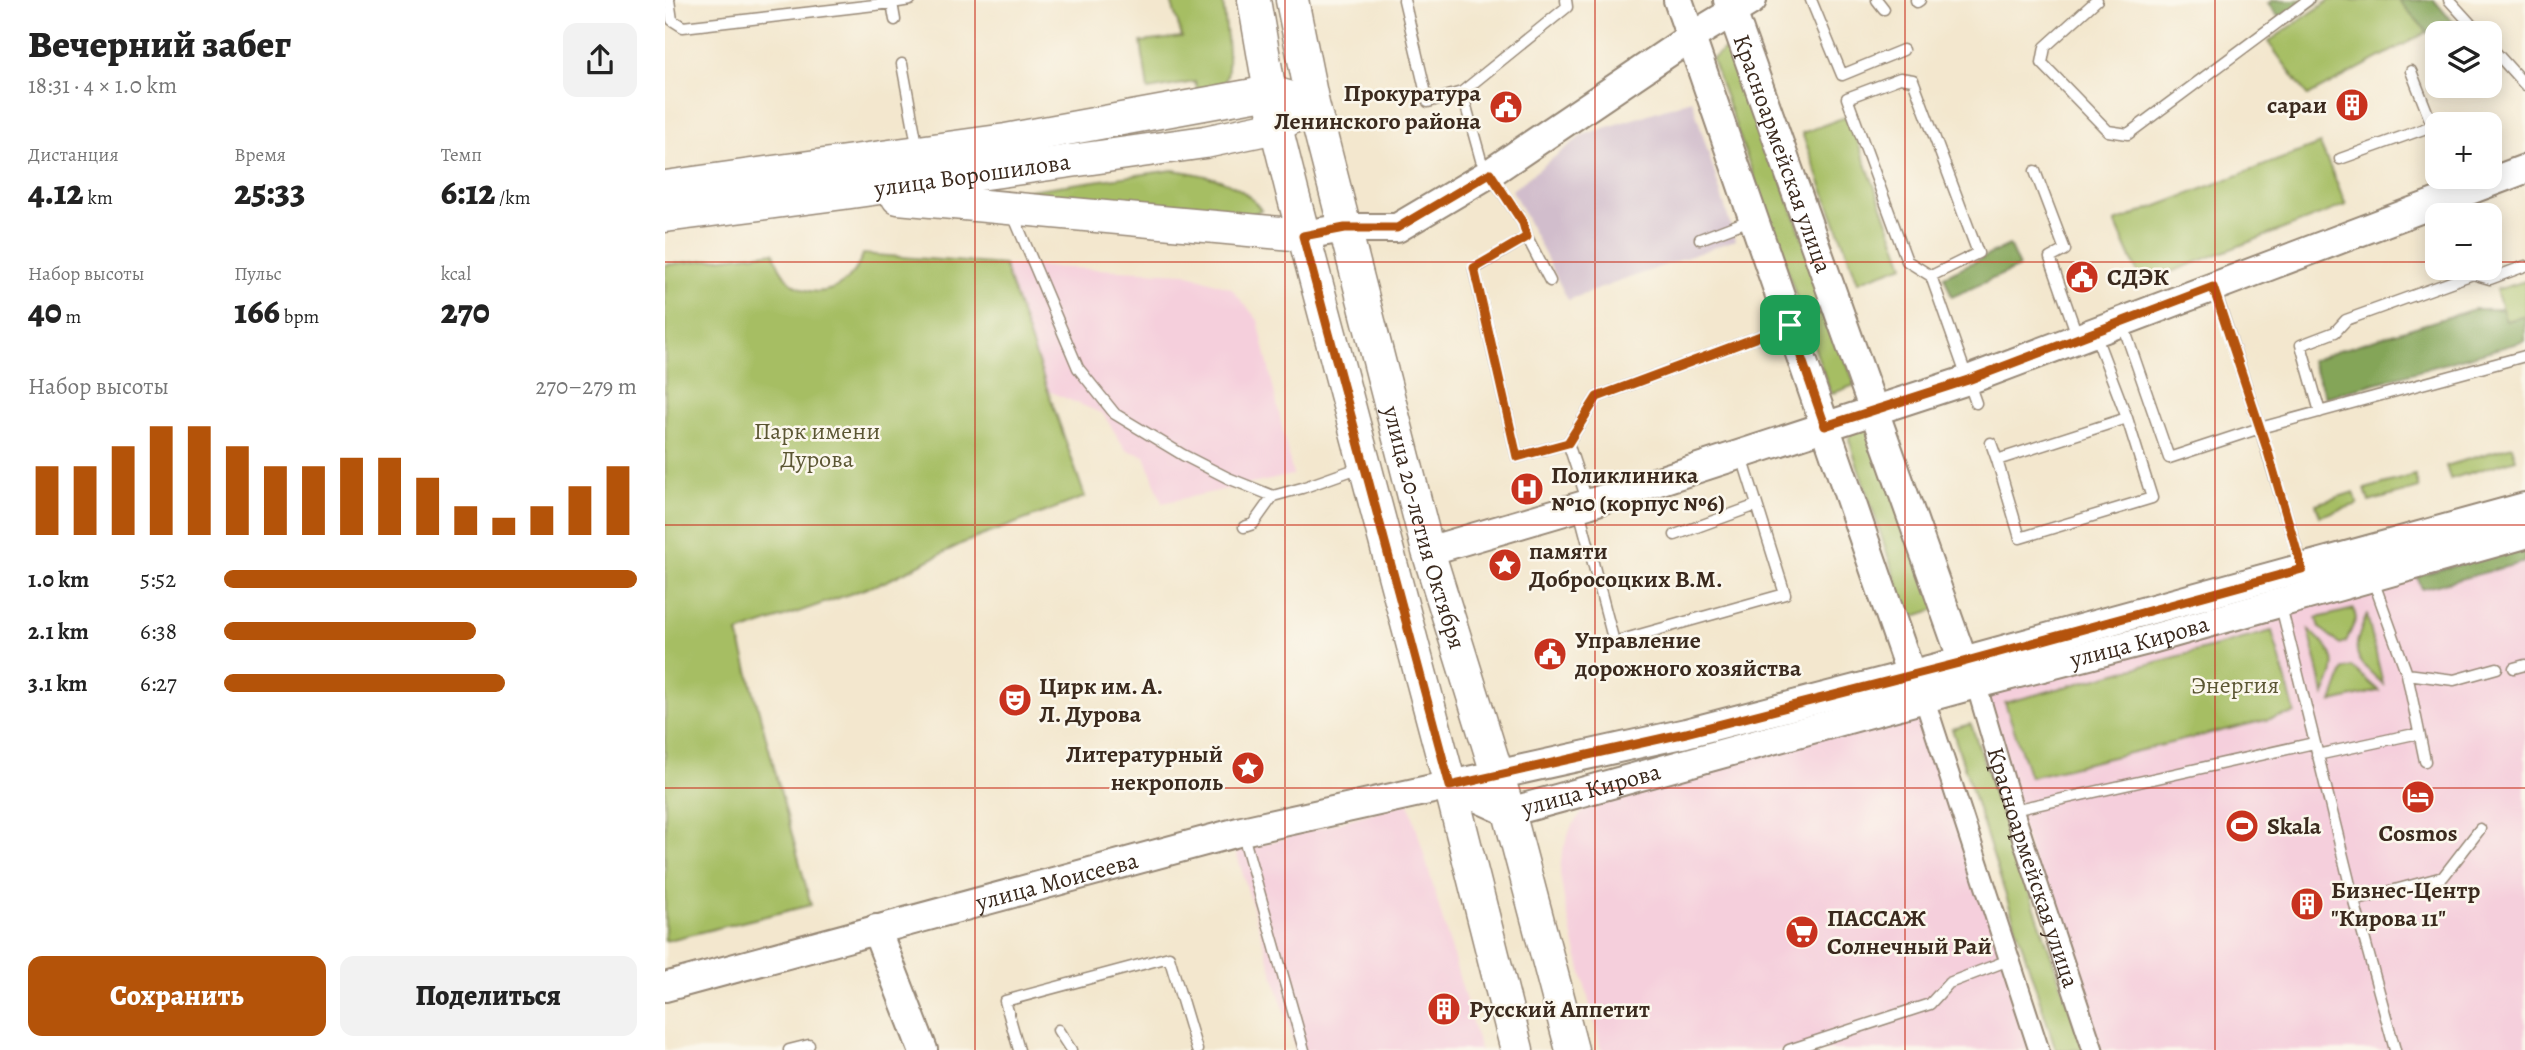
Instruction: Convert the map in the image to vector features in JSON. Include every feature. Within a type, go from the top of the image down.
[{"type":"main road","name":"улица 20-летия Октября","points":[[1254,0],[1276,127],[1450,786],[1510,1048]]},
{"type":"main road","name":"улица 20-летия Октября","points":[[1292,0],[1313,104],[1428,551],[1509,812],[1572,1050]]},
{"type":"main road","points":[[1270,92],[1313,104]]},
{"type":"main road","name":"улица Ворошилова","points":[[665,187],[1020,137],[1270,92]]},
{"type":"main road","name":"улица Ворошилова","points":[[665,216],[844,194],[1205,142],[1276,127],[1313,104]]},
{"type":"main road","points":[[844,194],[1303,236]]},
{"type":"street","name":"Красноармейская улица","points":[[1678,0],[1917,687],[2039,1050]]},
{"type":"street","name":"Красноармейская улица","points":[[1737,4],[1874,411],[1970,673],[2093,1050]]},
{"type":"street","points":[[1303,236],[1345,228],[1397,228],[1490,173],[1737,4]]},
{"type":"street","points":[[1428,551],[1583,505],[1874,411],[1972,392],[2086,335],[2525,169]]},
{"type":"street","name":"улица Кирова","points":[[1450,786],[1509,812],[1970,673],[2302,569],[2525,507]]},
{"type":"street","name":"улица Кирова","points":[[1970,673],[2144,640],[2525,534]]},
{"type":"street","name":"улица Кирова","points":[[1450,786],[1686,733],[1917,687]]},
{"type":"street","name":"улица Моисеева","points":[[665,988],[1243,831],[1450,786]]},
{"type":"street","points":[[876,929],[923,1050]]},
{"type":"lane","points":[[669,0],[672,20],[683,27],[910,0]]},
{"type":"lane","points":[[1404,0],[1428,102],[1462,92],[1567,7],[1566,0]]},
{"type":"lane","points":[[1811,0],[1842,75],[1903,50]]},
{"type":"lane","points":[[2097,0],[2045,47],[2042,63],[2108,131],[2128,134],[2308,0]]},
{"type":"lane","points":[[2449,0],[2468,21]]},
{"type":"lane","points":[[895,20],[896,2]]},
{"type":"lane","points":[[2502,59],[2525,85]]},
{"type":"lane","points":[[902,64],[919,152]]},
{"type":"lane","points":[[2411,71],[2427,112]]},
{"type":"lane","points":[[1931,275],[1978,253],[1913,80],[1901,78],[1847,98],[1907,261],[1931,275],[1972,392]]},
{"type":"lane","points":[[1462,92],[1481,160],[1523,223],[1527,237],[1550,281]]},
{"type":"lane","points":[[2340,159],[2425,129]]},
{"type":"lane","points":[[1991,443],[2020,538],[2152,498],[2127,418],[2050,258],[2065,250],[2035,172]]},
{"type":"lane","points":[[1010,209],[1078,368],[1115,414],[1194,461],[1273,496],[1365,466]]},
{"type":"lane","points":[[1700,239],[1753,219]]},
{"type":"lane","points":[[1527,237],[1474,268],[1517,457],[1568,443],[1597,397],[1790,325]]},
{"type":"lane","points":[[2502,275],[2525,266]]},
{"type":"lane","points":[[2320,412],[2301,345],[2335,332],[2346,320],[2457,280]]},
{"type":"lane","points":[[2213,287],[2260,428],[2302,569]]},
{"type":"lane","points":[[2121,321],[2169,458],[2260,428],[2525,355]]},
{"type":"lane","points":[[1997,460],[2127,418]]},
{"type":"lane","points":[[1568,443],[1614,642],[1785,594],[1740,454]]},
{"type":"lane","points":[[1244,527],[1253,524],[1273,496]]},
{"type":"lane","points":[[1675,535],[1757,505]]},
{"type":"lane","points":[[2372,576],[2407,674],[2425,761]]},
{"type":"lane","points":[[2280,602],[2316,755],[2395,1050]]},
{"type":"lane","points":[[2407,674],[2454,680],[2497,668]]},
{"type":"lane","points":[[2316,755],[2419,733]]},
{"type":"lane","points":[[2013,810],[2314,743]]},
{"type":"lane","points":[[2354,901],[2443,877],[2480,829]]},
{"type":"lane","points":[[1243,831],[1304,1050]]},
{"type":"lane","points":[[1019,1050],[1005,1001],[1169,957],[1197,1050]]},
{"type":"lane","points":[[1789,1050],[1930,1004],[1949,983],[2009,960]]},
{"type":"lane","points":[[1058,1030],[1071,1050]]},
{"type":"lane","points":[[789,1050],[809,1045]]},
{"type":"shaded area","points":[[1692,100],[1735,240],[1568,300],[1512,190],[1583,135]]},
{"type":"shaded area","points":[[1004,265],[1186,273],[1231,288],[1258,320],[1293,475],[1162,503],[1145,456],[1126,450],[1103,414],[1046,390]]},
{"type":"shaded area","points":[[2525,534],[2525,1050],[2093,1050],[1976,684]]},
{"type":"shaded area","points":[[1922,706],[2034,1050],[1601,1050],[1565,905],[1560,873],[1562,853],[1571,827],[1584,810],[1604,796]]},
{"type":"shaded area","points":[[1409,802],[1480,1050],[1296,1050],[1236,852]]},
{"type":"green space","points":[[1223,0],[1228,72],[1222,86],[1200,98],[1195,82],[1148,90],[1141,42],[1182,37],[1171,1]]},
{"type":"green space","points":[[2273,0],[2321,0],[2293,19],[2277,15],[2268,4]]},
{"type":"green space","points":[[2330,0],[2424,0],[2442,21],[2425,21],[2425,33],[2308,96],[2268,42]]},
{"type":"green space","points":[[2398,0],[2434,0],[2452,21],[2425,21],[2425,29]]},
{"type":"green space","points":[[1733,43],[1855,385],[1831,394],[1712,59]]},
{"type":"green space","points":[[1848,116],[1904,265],[1858,282],[1802,133]]},
{"type":"green space","points":[[2320,144],[2346,205],[2142,283],[2115,222]]},
{"type":"green space","points":[[1173,170],[1210,177],[1233,185],[1253,200],[1261,210],[1249,216],[986,196]]},
{"type":"green space","points":[[2009,245],[2019,267],[1952,297],[1944,276]]},
{"type":"green space","name":"Парк имени Дурова","points":[[774,252],[781,269],[791,282],[803,289],[817,292],[844,282],[855,270],[863,254],[1004,265],[1085,497],[963,543],[887,581],[738,633],[811,905],[665,941],[665,265]]},
{"type":"green space","points":[[2525,281],[2525,316],[2506,322],[2496,290]]},
{"type":"green space","points":[[2474,309],[2502,309],[2506,321],[2525,316],[2525,341],[2326,397],[2311,361]]},
{"type":"green space","points":[[1866,424],[1939,608],[1909,618],[1849,440],[1850,430]]},
{"type":"green space","points":[[2512,446],[2516,459],[2450,479],[2446,466]]},
{"type":"green space","points":[[2415,475],[2419,488],[2369,502],[2365,489]]},
{"type":"green space","points":[[2354,492],[2358,504],[2320,516],[2316,504]]},
{"type":"green space","points":[[2525,546],[2525,562],[2422,589],[2417,576]]},
{"type":"green space","points":[[2354,609],[2356,619],[2346,642],[2340,644],[2320,628],[2317,618]]},
{"type":"green space","points":[[2367,615],[2383,684],[2365,667],[2357,654],[2358,638]]},
{"type":"green space","points":[[2309,630],[2330,652],[2333,659],[2332,674],[2324,695]]},
{"type":"green space","name":"Энергия","points":[[2272,631],[2295,713],[2030,777],[2005,703]]},
{"type":"green space","points":[[2352,667],[2379,691],[2332,702],[2344,669]]},
{"type":"green space","points":[[1971,724],[2084,1050],[2056,1050],[1952,729]]},
{"type":"place","name":"сараи","points":[[2352,105]]},
{"type":"place","name":"Прокуратура Ленинского района","points":[[1506,107]]},
{"type":"place","name":"СДЭК","points":[[2082,277]]},
{"type":"place","name":"Поликлиника №10 (корпус №6)","points":[[1527,489]]},
{"type":"place","name":"памяти Добросоцких В.М.","points":[[1505,565]]},
{"type":"place","name":"Управление дорожного хозяйства","points":[[1550,654]]},
{"type":"place","name":"Цирк им. А. Л. Дурова","points":[[1015,700]]},
{"type":"place","name":"Литературный некрополь","points":[[1248,768]]},
{"type":"place","name":"Cosmos","points":[[2418,797]]},
{"type":"place","name":"Skala","points":[[2242,826]]},
{"type":"place","name":"Бизнес-Центр \"Кирова 11\"","points":[[2307,904]]},
{"type":"place","name":"ПАССАЖ Солнечный Рай","points":[[1802,932]]},
{"type":"place","name":"Русский Аппетит","points":[[1444,1009]]},
{"type":"route","points":[[1490,173],[1523,223],[1527,237],[1474,268],[1517,457],[1568,443],[1597,397],[1790,325],[1825,426],[1968,380],[2213,287],[2268,452],[2302,569],[1963,662],[1686,733],[1450,786],[1303,236],[1345,228],[1397,228],[1490,173]]}]
